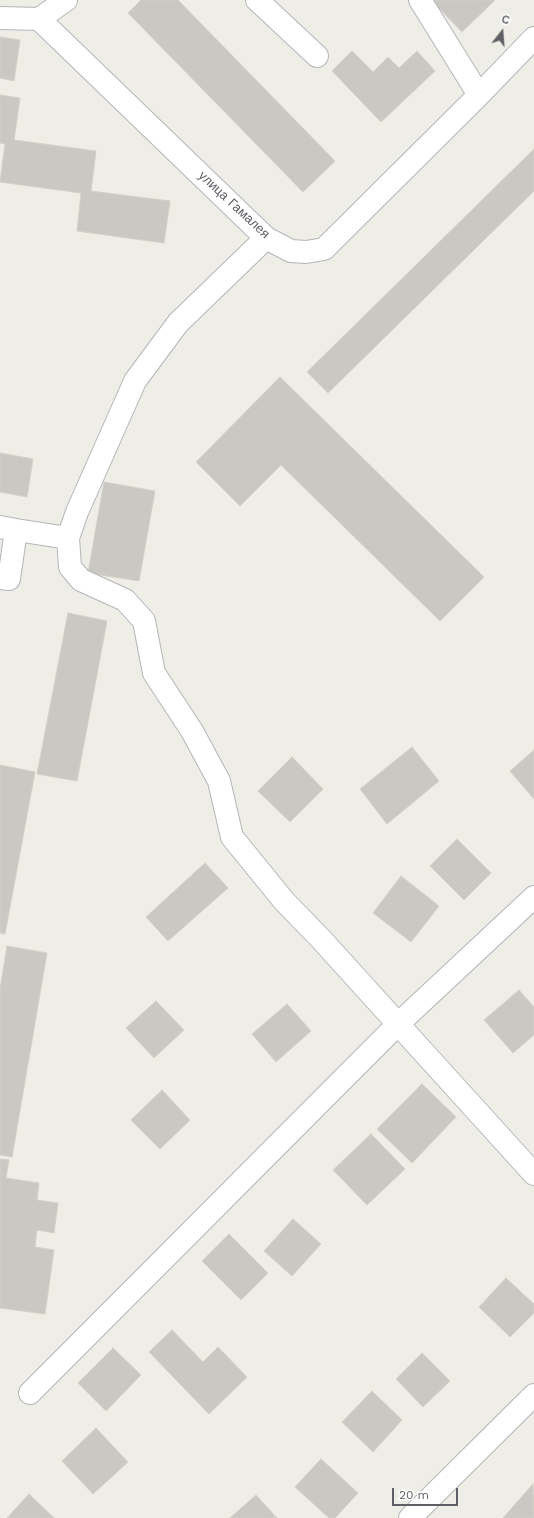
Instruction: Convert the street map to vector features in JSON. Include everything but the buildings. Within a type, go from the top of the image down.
[{"type":"street","points":[[0,18],[39,19],[66,0]]},
{"type":"street","points":[[257,0],[317,56]]},
{"type":"street","points":[[420,0],[479,95]]},
{"type":"street","name":"улица Гамалея","points":[[39,19],[266,238],[291,251],[306,252],[324,249],[479,95],[534,38]]},
{"type":"street","points":[[266,238],[178,323],[135,381],[77,512],[68,538],[70,567],[81,580],[125,600],[144,620],[154,673],[192,731],[219,781],[232,837],[284,901],[534,1174]]},
{"type":"street","points":[[0,578],[9,579],[8,529],[68,538]]},
{"type":"street","points":[[30,1393],[398,1024],[534,897]]},
{"type":"street","points":[[423,1514],[534,1395]]}]
